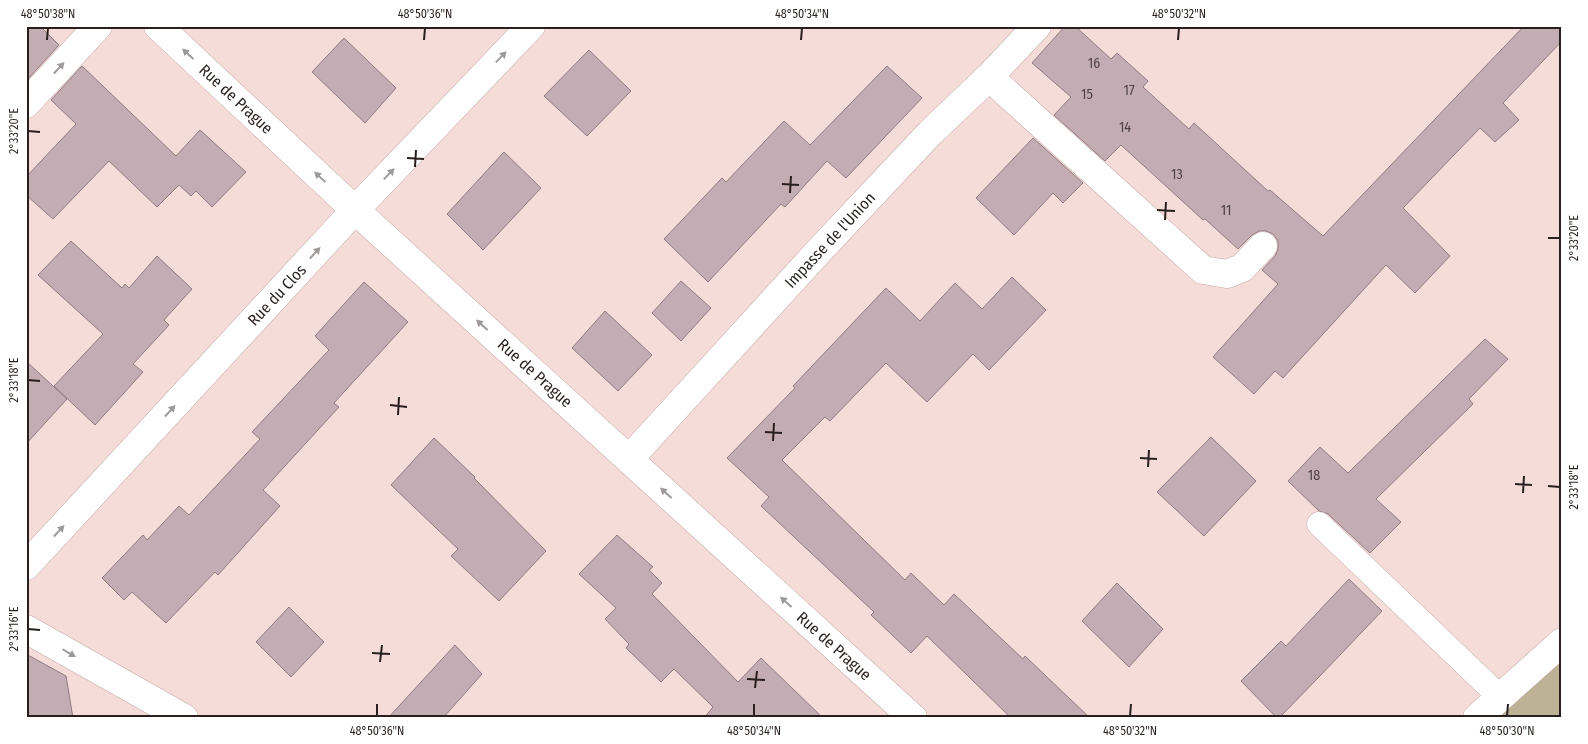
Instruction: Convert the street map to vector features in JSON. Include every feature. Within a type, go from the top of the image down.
[{"type":"street","points":[[26,104],[98,26]]},
{"type":"street","name":"Rue de Prague","points":[[158,26],[355,210],[913,718]]},
{"type":"street","name":"Rue du Clos","points":[[26,566],[355,210],[531,26]]},
{"type":"street","name":"Impasse de l'Union","points":[[629,459],[805,266],[931,132],[989,77],[1037,26]]},
{"type":"street","points":[[989,77],[1202,270],[1227,274],[1242,268],[1262,246]]},
{"type":"street","points":[[26,629],[184,718]]},
{"type":"street","points":[[1477,718],[1562,642]]},
{"type":"lane","points":[[1319,524],[1500,697]]},
{"type":"shaded area","points":[[1562,653],[1562,718],[1486,718]]},
{"type":"building","points":[[26,26],[40,26],[59,45],[28,79],[26,78]]},
{"type":"building","points":[[1065,26],[1075,26],[1111,59],[1117,53],[1148,81],[1143,87],[1189,129],[1194,123],[1268,191],[1270,190],[1323,236],[1524,26],[1562,26],[1562,41],[1503,103],[1519,120],[1495,142],[1480,128],[1403,208],[1450,256],[1415,293],[1386,265],[1283,378],[1275,371],[1254,394],[1213,357],[1278,284],[1262,270],[1275,256],[1278,249],[1278,241],[1273,234],[1259,231],[1252,235],[1238,249],[1205,219],[1203,220],[1121,145],[1105,161],[1054,115],[1071,97],[1032,63]]},
{"type":"building","points":[[344,38],[396,88],[365,123],[312,72]]},
{"type":"building","points":[[589,50],[631,91],[587,136],[544,96]]},
{"type":"building","points":[[82,66],[176,156],[200,130],[246,172],[212,207],[196,191],[191,196],[179,185],[157,207],[109,161],[53,219],[26,195],[26,177],[76,124],[51,100]]},
{"type":"building","points":[[887,66],[922,98],[846,178],[827,161],[785,207],[781,204],[708,282],[664,239],[722,178],[726,182],[784,121],[810,145]]},
{"type":"building","points":[[1033,138],[1083,183],[1063,203],[1053,193],[1014,235],[976,198]]},
{"type":"building","points":[[504,152],[541,188],[483,250],[447,214]]},
{"type":"building","points":[[71,241],[122,288],[125,284],[129,288],[157,256],[192,289],[164,320],[169,325],[133,364],[143,372],[95,425],[54,386],[103,334],[38,275]]},
{"type":"building","points":[[1012,277],[1046,310],[989,370],[973,354],[927,402],[886,363],[830,421],[825,417],[782,460],[905,580],[911,573],[944,605],[954,594],[1023,659],[1025,656],[1090,718],[1011,718],[927,636],[911,653],[871,615],[874,612],[761,506],[769,497],[727,458],[795,388],[793,386],[886,288],[920,321],[955,283],[982,309]]},
{"type":"building","points":[[681,281],[711,308],[681,341],[652,313]]},
{"type":"building","points":[[364,282],[408,322],[334,403],[339,407],[263,490],[280,506],[218,575],[215,572],[166,623],[132,592],[124,600],[102,578],[143,535],[147,540],[179,506],[189,515],[260,439],[252,432],[329,350],[315,336]]},
{"type":"building","points":[[605,311],[652,355],[618,391],[572,348]]},
{"type":"building","points":[[1485,339],[1508,359],[1469,399],[1473,404],[1376,499],[1401,522],[1370,553],[1328,514],[1319,511],[1288,481],[1320,447],[1348,473]]},
{"type":"building","points":[[26,361],[67,399],[26,444]]},
{"type":"building","points":[[1211,437],[1256,481],[1204,536],[1157,492]]},
{"type":"building","points":[[434,438],[475,477],[546,551],[499,601],[451,556],[458,549],[391,485]]},
{"type":"building","points":[[617,535],[653,567],[649,570],[662,583],[652,594],[738,682],[761,658],[823,718],[704,718],[713,707],[674,669],[661,682],[626,648],[629,644],[605,619],[616,608],[579,574]]},
{"type":"building","points":[[1349,579],[1382,611],[1277,718],[1241,681],[1281,641],[1286,646]]},
{"type":"building","points":[[1117,583],[1163,629],[1129,667],[1082,621]]},
{"type":"building","points":[[289,607],[324,642],[291,677],[256,642]]},
{"type":"building","points":[[455,645],[482,674],[443,718],[388,718]]},
{"type":"building","points":[[26,654],[66,676],[73,718],[26,718]]}]
